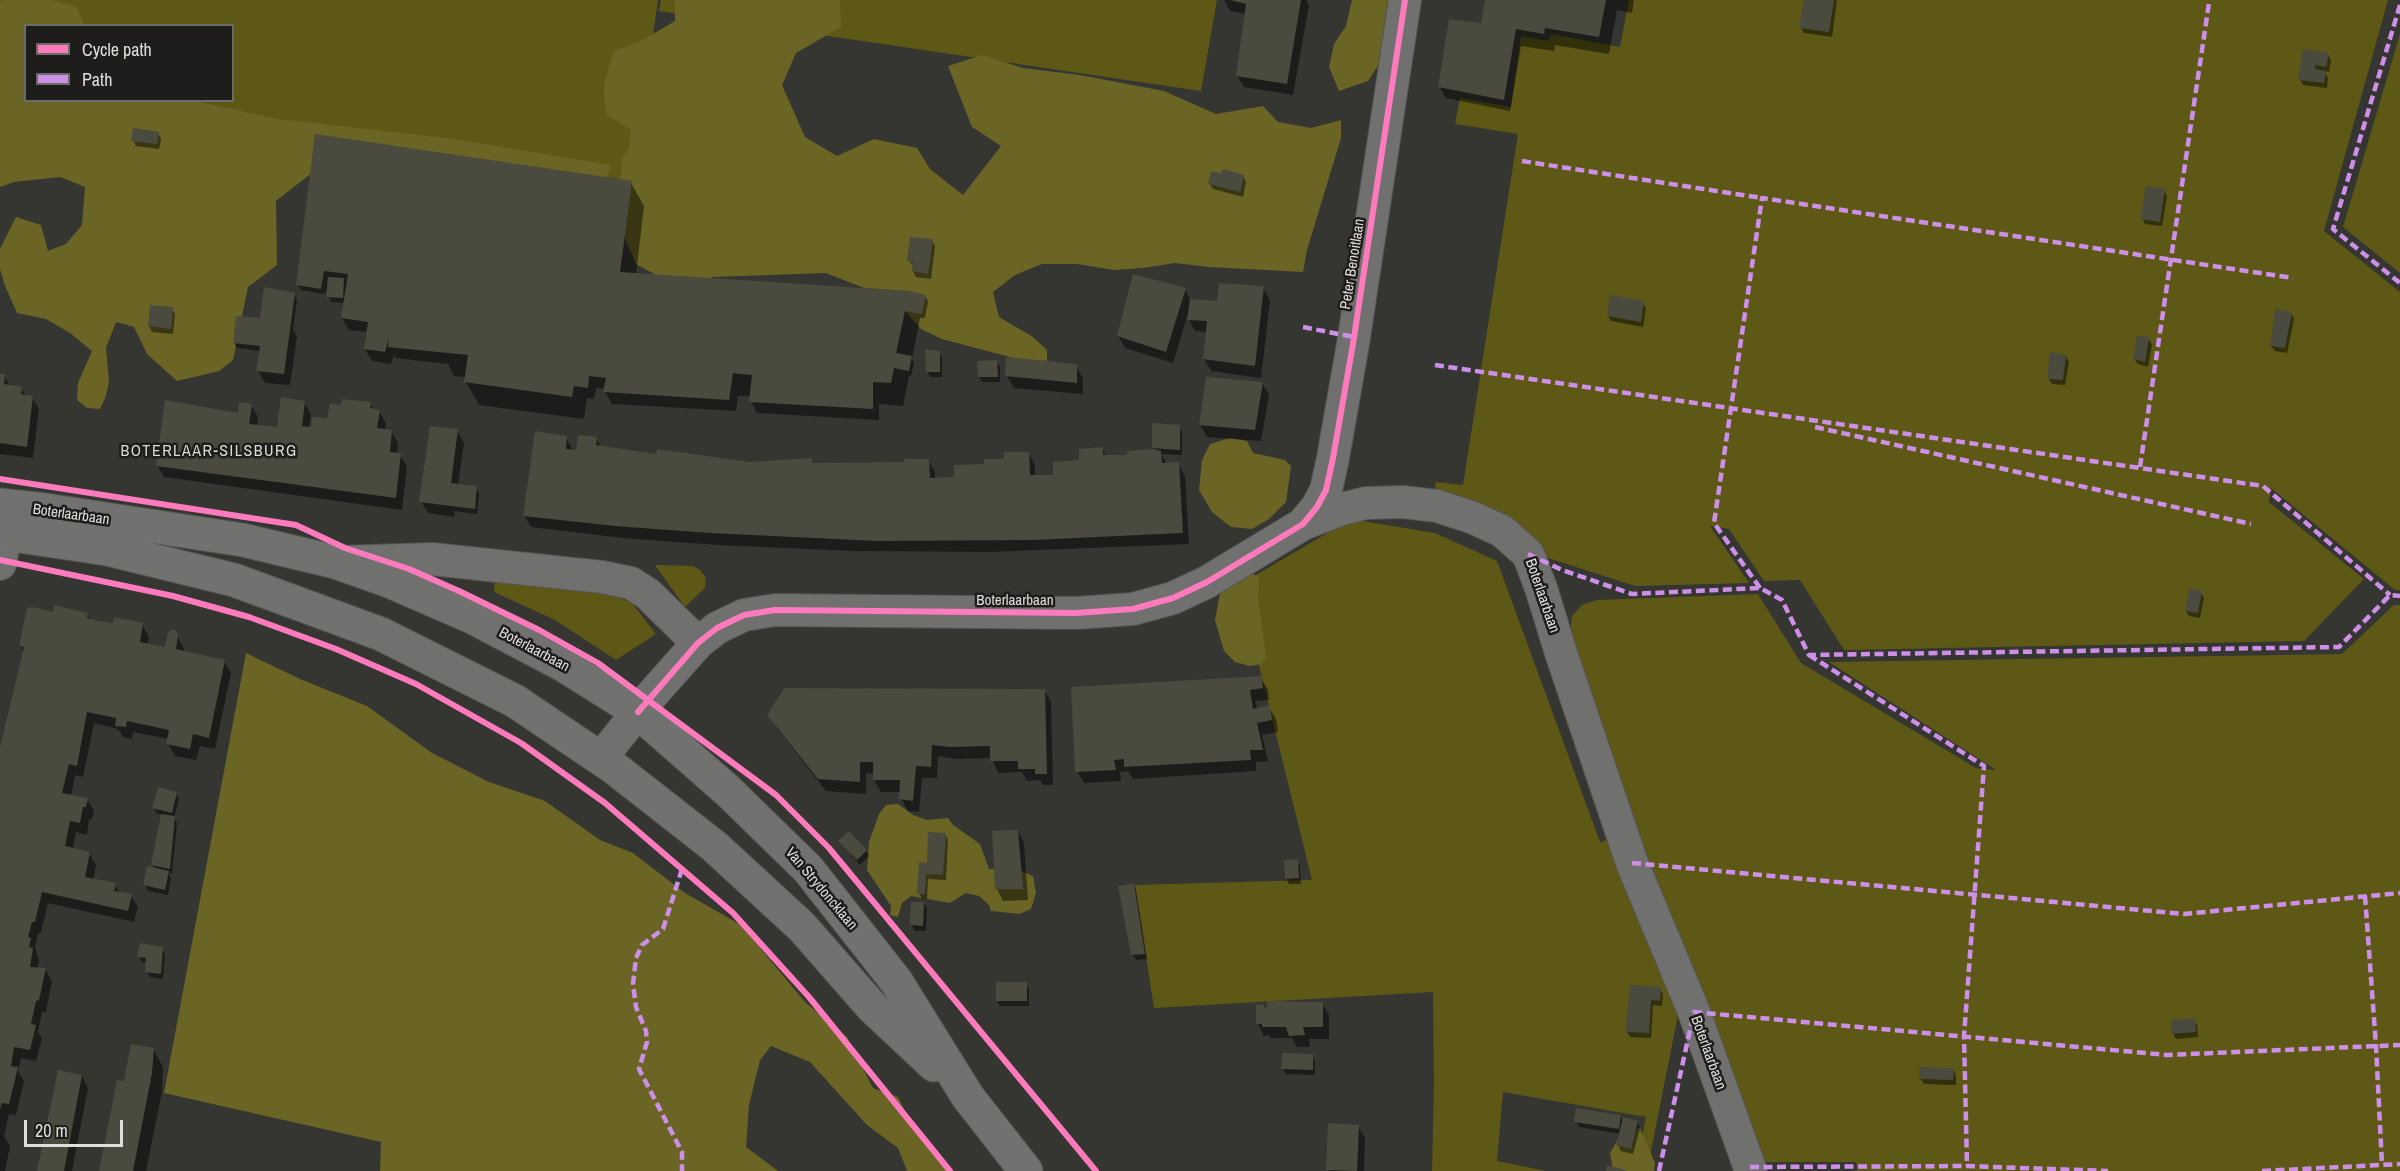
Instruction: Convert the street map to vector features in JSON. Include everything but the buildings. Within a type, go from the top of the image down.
[{"type":"main road","name":"Boterlaarbaan","points":[[3,529],[46,510],[243,540],[334,562],[389,581],[472,617],[565,666],[638,712]]},
{"type":"main road","name":"Boterlaarbaan","points":[[3,529],[107,549],[234,580],[381,634],[515,701],[602,758]]},
{"type":"main road","name":"Van Strydoncklaan","points":[[638,712],[728,791],[808,869],[896,981],[968,1097],[1026,1171]]},
{"type":"main road","name":"Van Strydoncklaan","points":[[602,758],[714,846],[802,927],[872,1007],[968,1097]]},
{"type":"street","name":"Peter Benoitlaan","points":[[1303,525],[1317,507],[1326,489],[1334,458],[1405,0]]},
{"type":"street","name":"Boterlaarbaan","points":[[638,712],[698,643],[717,628],[744,615],[775,610],[895,613],[1076,613],[1133,609],[1173,598],[1207,582],[1303,525],[1342,509],[1366,503],[1403,502],[1426,505],[1471,517],[1502,531],[1528,554],[1632,863],[1694,1012],[1751,1171]]},
{"type":"street","points":[[334,562],[432,559],[602,577],[631,584],[648,594],[698,643]]},
{"type":"street","points":[[602,758],[638,712]]},
{"type":"shaded area","points":[[0,0],[658,0],[632,181],[105,102],[234,102],[234,24],[24,24],[24,30],[0,83]]},
{"type":"shaded area","points":[[51,0],[77,7],[84,24],[24,24],[24,102],[199,102],[278,119],[455,139],[611,165],[602,191],[336,154],[276,201],[277,265],[248,287],[233,360],[219,371],[177,381],[147,354],[134,327],[116,322],[106,348],[109,382],[106,396],[100,409],[87,408],[77,400],[78,383],[92,351],[70,333],[46,319],[17,313],[0,269],[0,249],[16,217],[41,225],[48,251],[66,244],[82,225],[85,187],[60,177],[14,182],[0,187],[0,1]]},
{"type":"shaded area","points":[[661,0],[1217,0],[1201,91],[659,11]]},
{"type":"shaded area","points":[[675,0],[840,0],[841,27],[796,53],[782,85],[805,137],[837,156],[874,139],[917,148],[930,169],[963,195],[1001,146],[972,127],[948,66],[982,55],[1023,68],[1080,75],[1164,91],[1216,114],[1263,106],[1278,122],[1311,128],[1341,120],[1341,138],[1307,250],[1303,272],[1175,263],[1114,270],[1077,264],[1042,264],[1015,275],[993,292],[999,317],[1033,337],[1047,350],[1047,361],[1021,360],[942,339],[921,329],[905,311],[907,291],[864,288],[826,273],[712,277],[705,286],[676,286],[636,264],[619,225],[618,200],[623,156],[629,149],[631,130],[607,115],[604,98],[604,84],[614,51],[641,41],[675,21]]},
{"type":"shaded area","points":[[1352,0],[1389,0],[1395,21],[1380,63],[1368,81],[1339,91],[1329,67],[1334,44],[1346,26]]},
{"type":"shaded area","points":[[1629,0],[2388,0],[2324,231],[2400,292],[2400,590],[2395,590],[2271,488],[2269,502],[2364,579],[2304,641],[1844,650],[1800,580],[1764,581],[1729,529],[1710,526],[1749,583],[1635,586],[1545,557],[1434,495],[1436,482],[1463,485],[1518,134],[1455,124],[1460,98],[1511,107],[1521,36],[1548,41],[1551,34],[1620,47]]},
{"type":"shaded area","points":[[2400,34],[2400,273],[2343,227]]},
{"type":"shaded area","points":[[1230,438],[1247,441],[1253,453],[1285,460],[1291,466],[1286,502],[1269,519],[1252,529],[1231,527],[1212,512],[1199,490],[1202,460],[1210,444]]},
{"type":"shaded area","points":[[1351,519],[1435,533],[1497,561],[1600,842],[1612,839],[1680,1005],[1647,1171],[1635,1171],[1646,1117],[1503,1092],[1497,1161],[1546,1171],[1432,1171],[1433,992],[1154,1008],[1135,885],[1312,880],[1239,585]]},
{"type":"shaded area","points":[[655,565],[693,566],[700,570],[706,578],[705,588],[685,607]]},
{"type":"shaded area","points":[[1249,572],[1259,577],[1258,596],[1266,657],[1261,664],[1250,666],[1235,662],[1224,651],[1215,620],[1220,593]]},
{"type":"shaded area","points":[[495,578],[600,591],[616,596],[632,603],[656,634],[616,660],[555,620],[494,592]]},
{"type":"shaded area","points":[[1758,594],[1801,663],[1976,768],[1996,770],[1829,662],[2342,654],[2394,605],[2400,605],[2400,1171],[1857,1171],[1856,1162],[1761,1162],[1641,853],[1570,632],[1572,616],[1582,605],[1597,600]]},
{"type":"shaded area","points":[[246,653],[300,679],[367,706],[432,753],[489,782],[545,801],[600,840],[633,853],[685,893],[741,925],[805,1002],[847,1037],[873,1088],[898,1097],[914,1129],[937,1154],[947,1171],[907,1171],[898,1148],[867,1125],[810,1062],[771,1046],[760,1060],[749,1105],[746,1147],[778,1171],[380,1171],[381,1142],[164,1093]]},
{"type":"shaded area","points":[[898,804],[913,815],[927,820],[948,818],[953,825],[980,844],[989,869],[1014,868],[1033,876],[1036,893],[1031,909],[1019,914],[991,911],[989,905],[979,896],[966,893],[950,903],[911,896],[902,903],[898,917],[890,915],[891,906],[867,870],[869,842],[879,814],[886,805]]},
{"type":"shaded area","points":[[1640,1128],[1655,1163],[1654,1171],[1613,1171],[1610,1153],[1618,1139],[1631,1130]]},
{"type":"marked path","points":[[2140,467],[2209,3]]},
{"type":"marked path","points":[[2400,5],[2333,229],[2400,283]]},
{"type":"marked path","points":[[1522,161],[1762,198]]},
{"type":"marked path","points":[[1760,588],[1714,523],[1762,198],[2293,278]]},
{"type":"marked path","points":[[1303,327],[1354,337]]},
{"type":"marked path","points":[[1435,365],[2263,486],[2390,595]]},
{"type":"marked path","points":[[1815,427],[2251,524]]},
{"type":"marked path","points":[[1528,554],[1562,570],[1632,594],[1760,588],[1782,600],[1809,655],[2339,647],[2390,595],[2400,596]]},
{"type":"marked path","points":[[1809,655],[1984,766],[1964,1036],[1967,1166]]},
{"type":"marked path","points":[[1632,863],[2184,914],[2400,893]]},
{"type":"marked path","points":[[682,869],[663,929],[642,945],[636,958],[633,984],[636,1007],[646,1031],[647,1042],[639,1069],[682,1152],[682,1171]]},
{"type":"marked path","points":[[2365,896],[2382,1165]]},
{"type":"marked path","points":[[1659,1171],[1694,1012],[2167,1055],[2400,1045]]},
{"type":"marked path","points":[[2262,1171],[2400,1164]]},
{"type":"marked path","points":[[1750,1167],[1967,1166],[2108,1171]]},
{"type":"cycle path","points":[[638,712],[698,643],[717,628],[744,615],[775,610],[1076,613],[1133,609],[1173,598],[1207,582],[1303,524],[1317,507],[1326,490],[1333,458],[1353,344],[1405,0]]},
{"type":"cycle path","points":[[0,479],[296,525],[345,548],[409,569],[459,591],[539,630],[598,663],[776,795],[829,848],[1096,1171]]},
{"type":"cycle path","points":[[0,560],[173,596],[249,617],[336,649],[416,684],[521,743],[605,803],[733,913],[809,997],[950,1171]]},
{"type":"district","name":"BOTERLAAR-SILSBURG","points":[[209,452]]}]
